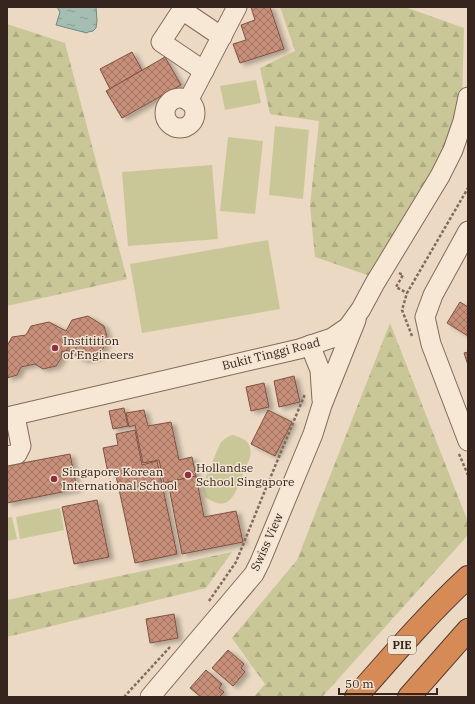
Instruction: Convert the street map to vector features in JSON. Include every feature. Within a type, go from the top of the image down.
[{"type":"highway","name":"PIE","points":[[356,697],[412,634],[468,577]]},
{"type":"highway","points":[[409,697],[468,630]]},
{"type":"street","points":[[188,101],[237,7]]},
{"type":"street","points":[[204,71],[161,42],[182,10],[222,37]]},
{"type":"street","name":"Bukit Tinggi Road","points":[[10,412],[111,380],[114,392],[298,349],[332,338],[348,327],[361,309],[374,282],[440,176],[453,150],[463,121],[468,97]]},
{"type":"street","points":[[468,231],[433,295],[425,316],[430,344],[468,441]]},
{"type":"street","name":"Swiss View","points":[[150,697],[254,574],[313,434],[322,405],[361,309]]},
{"type":"street","name":"Swiss View","points":[[310,345],[320,370],[322,405]]},
{"type":"street","points":[[7,456],[17,454],[21,446],[10,412]]},
{"type":"path","points":[[396,279],[399,273],[403,275],[396,287],[407,293]]},
{"type":"path","points":[[206,605],[236,562],[308,390]]},
{"type":"path","points":[[124,697],[171,646]]},
{"type":"green space","points":[[280,7],[405,7],[464,28],[462,102],[443,158],[370,276],[315,257],[310,206],[319,121],[270,114],[260,68],[295,51]]},
{"type":"green space","points":[[7,24],[65,43],[127,279],[7,306]]},
{"type":"green space","points":[[256,80],[261,103],[225,110],[220,86]]},
{"type":"green space","points":[[275,126],[309,130],[303,199],[269,195]]},
{"type":"green space","points":[[228,137],[263,141],[255,214],[220,211]]},
{"type":"green space","points":[[212,165],[218,239],[128,246],[122,172]]},
{"type":"green space","points":[[268,240],[280,309],[142,333],[130,264]]},
{"type":"green space","points":[[390,323],[468,522],[468,535],[322,697],[254,697],[265,684],[232,638],[297,560]]},
{"type":"green space","points":[[232,435],[247,442],[251,453],[250,458],[231,499],[227,502],[218,503],[205,497],[203,490],[204,482],[220,444],[224,439]]},
{"type":"green space","points":[[60,508],[64,530],[20,539],[16,517]]},
{"type":"green space","points":[[12,517],[17,539],[7,541],[7,518]]},
{"type":"green space","points":[[232,552],[206,588],[7,637],[7,600]]},
{"type":"water","points":[[57,7],[96,7],[96,28],[87,33],[56,25],[60,12]]},
{"type":"building","points":[[251,7],[270,7],[284,49],[240,63],[233,44],[246,40],[241,25],[255,20]]},
{"type":"building","points":[[132,52],[142,70],[110,89],[100,69]]},
{"type":"building","points":[[165,57],[181,85],[122,118],[106,91]]},
{"type":"building","points":[[460,302],[468,307],[468,336],[447,323]]},
{"type":"building","name":"Institition of Engineers","points":[[88,316],[104,326],[108,340],[98,357],[83,360],[68,350],[61,352],[62,357],[56,366],[43,369],[35,364],[21,367],[17,375],[7,378],[7,346],[12,337],[26,335],[31,326],[49,322],[66,331],[72,320]]},
{"type":"building","points":[[468,352],[468,365],[464,353]]},
{"type":"building","points":[[294,376],[300,402],[279,407],[274,381]]},
{"type":"building","points":[[264,383],[269,407],[251,411],[246,387]]},
{"type":"building","points":[[124,408],[128,426],[113,429],[109,411]]},
{"type":"building","points":[[144,410],[148,426],[171,422],[179,460],[192,457],[196,476],[164,483],[159,460],[143,463],[135,425],[129,427],[126,413]]},
{"type":"building","points":[[268,410],[292,422],[275,456],[251,444]]},
{"type":"building","points":[[135,430],[142,465],[157,461],[177,554],[135,563],[115,471],[108,473],[103,448],[118,445],[116,434]]},
{"type":"building","points":[[70,454],[77,489],[7,503],[7,466]]},
{"type":"building","points":[[196,476],[204,517],[236,511],[243,542],[182,554],[168,482]]},
{"type":"building","points":[[97,500],[109,557],[74,564],[62,507]]},
{"type":"building","points":[[174,614],[178,638],[150,643],[146,619]]},
{"type":"building","points":[[228,650],[244,664],[241,668],[245,672],[233,686],[212,668]]},
{"type":"building","points":[[206,670],[222,684],[219,688],[224,692],[219,697],[201,697],[190,688]]},
{"type":"place","name":"Institition of Engineers","points":[[55,348]]},
{"type":"place","name":"Hollandse School Singapore","points":[[188,475]]},
{"type":"place","name":"Singapore Korean International School","points":[[54,479]]}]
